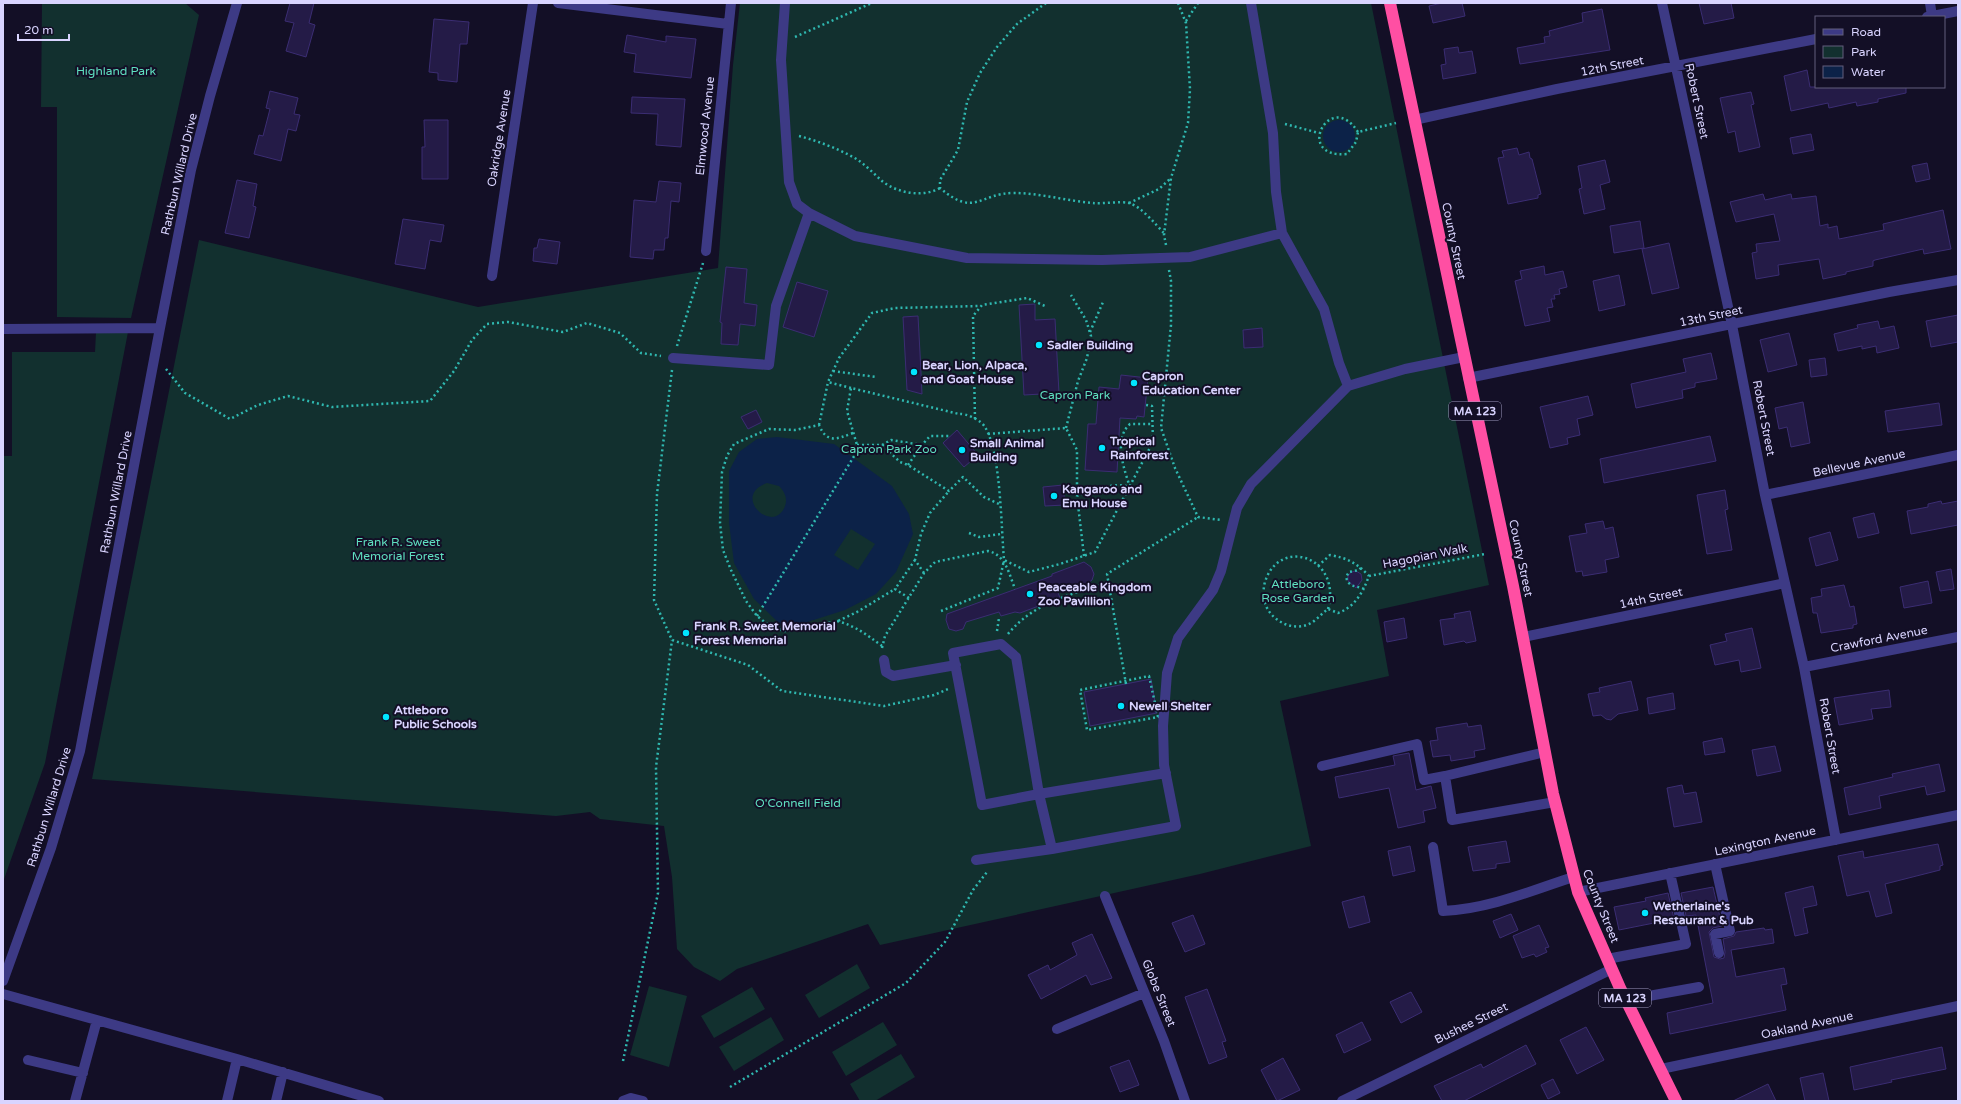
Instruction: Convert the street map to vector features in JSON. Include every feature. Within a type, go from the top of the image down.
[{"type":"highway","name":"County Street","points":[[1390,3],[1523,637],[1555,802],[1573,877],[1609,964],[1676,1101]]},
{"type":"street","name":"Rathbun Willard Drive","points":[[3,980],[51,848],[80,751],[191,170],[210,96],[237,3]]},
{"type":"street","name":"Oakridge Avenue","points":[[492,276],[533,3]]},
{"type":"street","points":[[558,3],[728,24]]},
{"type":"street","name":"Elmwood Avenue","points":[[706,251],[730,3]]},
{"type":"street","points":[[785,3],[781,60],[789,182],[797,204],[809,213],[855,236],[967,258],[1102,260],[1190,257],[1282,233]]},
{"type":"street","points":[[1251,3],[1271,120],[1276,192],[1282,233],[1324,309],[1339,363],[1348,386]]},
{"type":"street","name":"Robert Street","points":[[1662,3],[1804,667],[1836,840]]},
{"type":"street","points":[[1929,16],[1930,3]]},
{"type":"street","points":[[1934,16],[1958,11]]},
{"type":"street","name":"12th Street","points":[[1414,120],[1557,89],[1815,39]]},
{"type":"street","points":[[673,358],[769,365],[776,306],[809,213]]},
{"type":"street","name":"13th Street","points":[[1468,378],[1889,292],[1958,280]]},
{"type":"street","points":[[3,329],[160,328]]},
{"type":"street","points":[[976,860],[1052,849],[1176,826],[1164,765],[1163,726],[1167,673],[1170,659],[1178,638],[1213,590],[1219,578],[1237,508],[1251,484],[1348,386],[1405,370],[1464,357]]},
{"type":"street","name":"Bellevue Avenue","points":[[1766,495],[1958,455]]},
{"type":"street","name":"14th Street","points":[[1523,637],[1785,583]]},
{"type":"street","name":"Crawford Avenue","points":[[1804,667],[1958,637]]},
{"type":"street","points":[[1052,849],[1038,794],[1016,657],[1001,644],[953,653],[982,805],[1038,794],[1166,773]]},
{"type":"street","points":[[884,660],[886,672],[893,676],[956,665]]},
{"type":"street","points":[[1322,766],[1417,744],[1424,780],[1545,752]]},
{"type":"street","points":[[1445,776],[1452,820],[1555,802]]},
{"type":"street","name":"Lexington Avenue","points":[[1578,892],[1958,815]]},
{"type":"street","points":[[1433,847],[1443,912],[1460,910],[1516,897],[1573,877]]},
{"type":"street","points":[[1715,864],[1730,931],[1715,934],[1719,953]]},
{"type":"street","name":"Bushee Street","points":[[1342,1101],[1609,964],[1686,944],[1670,873]]},
{"type":"street","name":"Globe Street","points":[[1105,896],[1185,1101]]},
{"type":"street","points":[[1628,1005],[1643,997],[1698,987]]},
{"type":"street","points":[[1057,1028],[1144,993]]},
{"type":"street","points":[[3,994],[283,1072],[379,1101]]},
{"type":"street","name":"Oakland Avenue","points":[[1661,1070],[1958,1006]]},
{"type":"street","points":[[75,1101],[97,1020]]},
{"type":"street","points":[[227,1101],[237,1059]]},
{"type":"street","points":[[28,1060],[83,1074]]},
{"type":"street","points":[[276,1101],[283,1072]]},
{"type":"street","points":[[623,1101],[631,1098],[643,1101]]},
{"type":"path","points":[[782,42],[872,3]]},
{"type":"path","points":[[1046,3],[1017,24],[997,47],[980,73],[967,102],[958,150],[940,180],[940,188],[951,198],[967,203],[976,203],[997,196],[1014,193],[1094,204],[1129,203],[1159,189],[1171,178]]},
{"type":"path","points":[[1129,203],[1137,207],[1165,233],[1171,178],[1188,123],[1190,89],[1186,21],[1178,3]]},
{"type":"path","points":[[1186,21],[1198,3]]},
{"type":"path","points":[[1337,118],[1350,122],[1358,132],[1353,148],[1347,154],[1330,153],[1322,147],[1319,138],[1319,133],[1323,124],[1328,119],[1337,118]]},
{"type":"path","points":[[1271,120],[1319,133]]},
{"type":"path","points":[[1358,132],[1396,123]]},
{"type":"path","points":[[785,132],[818,141],[855,158],[884,182],[905,192],[931,194],[940,188]]},
{"type":"path","points":[[623,1061],[658,893],[656,767],[672,640],[654,600],[657,494],[673,358],[706,251]]},
{"type":"path","points":[[1167,258],[1171,281],[1171,325],[1161,428],[1175,468],[1198,517]]},
{"type":"path","points":[[1071,295],[1086,320],[1091,336],[1087,358],[1078,381],[1066,428],[1077,450],[1077,496],[1084,556]]},
{"type":"path","points":[[853,433],[840,438],[829,438],[822,433],[819,425],[828,382],[839,358],[872,313],[894,308],[980,306],[982,304],[1003,300],[1026,298],[1045,306]]},
{"type":"path","points":[[1090,332],[1103,302]]},
{"type":"path","points":[[975,419],[973,316],[980,306]]},
{"type":"path","points":[[164,367],[185,393],[230,419],[258,404],[288,396],[332,407],[430,400],[454,371],[472,340],[487,324],[508,322],[563,332],[587,323],[620,333],[641,353],[673,358]]},
{"type":"path","points":[[833,371],[876,377]]},
{"type":"path","points":[[828,382],[959,414],[965,413],[984,425],[994,449],[1004,560],[1015,589]]},
{"type":"path","points":[[757,616],[856,453],[857,445],[847,411],[851,388]]},
{"type":"path","points":[[884,660],[882,646],[885,636],[924,573],[935,562],[988,551],[996,552],[1004,560],[1029,572],[1060,564],[1095,552],[1154,442],[1152,406],[1146,405]]},
{"type":"path","points":[[1130,487],[1122,462],[1124,429],[1130,424],[1153,424]]},
{"type":"path","points":[[819,425],[795,430],[769,429],[744,438],[734,444],[727,456],[722,472],[720,523],[722,550],[746,601],[757,616],[770,627],[785,631],[837,621],[857,612],[895,589],[915,560],[922,534],[930,513],[963,477],[984,497],[999,504]]},
{"type":"path","points":[[988,434],[1066,428]]},
{"type":"path","points":[[908,465],[930,436],[951,436]]},
{"type":"path","points":[[857,445],[882,445],[891,440],[922,445]]},
{"type":"path","points":[[882,445],[900,462],[908,465],[949,491]]},
{"type":"path","points":[[1077,496],[1122,484],[1130,487]]},
{"type":"path","points":[[1126,684],[1107,574],[1198,517],[1234,522]]},
{"type":"path","points":[[970,533],[979,537],[1002,534]]},
{"type":"path","name":"Hagopian Walk","points":[[1369,576],[1485,554]]},
{"type":"path","points":[[1318,566],[1330,555],[1345,558],[1361,568],[1369,576],[1364,589],[1345,610],[1338,613],[1328,609]]},
{"type":"path","points":[[1301,556],[1318,566],[1327,575],[1331,587],[1328,609],[1308,624],[1292,626],[1277,621],[1267,610],[1263,599],[1269,570],[1277,562],[1290,557],[1301,556]]},
{"type":"path","points":[[915,560],[924,573]]},
{"type":"path","points":[[941,611],[998,588],[1004,560]]},
{"type":"path","points":[[1361,568],[1359,570],[1349,572],[1346,576],[1348,583],[1352,586],[1364,589]]},
{"type":"path","points":[[999,618],[997,633],[1007,634],[1018,621],[1038,607],[1108,582]]},
{"type":"path","points":[[895,589],[909,598]]},
{"type":"path","points":[[837,621],[851,624],[863,631],[882,646]]},
{"type":"path","points":[[672,640],[748,665],[782,691],[884,706],[934,694],[959,683]]},
{"type":"path","points":[[1149,676],[1158,716],[1088,730],[1080,690],[1126,680],[1149,676]]},
{"type":"path","points":[[730,1087],[906,983],[945,942],[973,890],[998,857]]},
{"type":"green space","name":"Highland Park","points":[[42,3],[185,3],[199,15],[131,318],[57,317],[57,107],[41,107]]},
{"type":"green space","name":"Capron Park","points":[[740,3],[1371,3],[1489,585],[1377,610],[1389,676],[1280,701],[1311,846],[1200,874],[880,945],[868,924],[737,969],[720,981],[694,967],[677,949],[672,877],[664,826],[600,819],[590,812],[556,816],[92,779],[199,240],[478,307],[718,268],[733,65]]},
{"type":"green space","points":[[128,332],[45,763],[3,882],[3,456],[12,456],[12,352],[95,352],[96,333]]},
{"type":"green space","points":[[857,964],[870,988],[819,1018],[805,995]]},
{"type":"green space","points":[[649,986],[687,996],[669,1067],[630,1055]]},
{"type":"green space","points":[[752,987],[765,1009],[714,1038],[701,1016]]},
{"type":"green space","points":[[771,1017],[784,1040],[734,1071],[719,1047]]},
{"type":"green space","points":[[883,1022],[897,1045],[846,1076],[832,1052]]},
{"type":"green space","points":[[901,1054],[915,1077],[875,1101],[860,1101],[850,1084]]},
{"type":"water","points":[[1339,120],[1345,121],[1352,127],[1355,136],[1354,142],[1348,149],[1339,152],[1333,151],[1326,145],[1323,136],[1324,130],[1330,123]]},
{"type":"water","points":[[777,437],[834,444],[892,486],[909,514],[913,534],[896,572],[876,594],[845,610],[798,625],[780,624],[754,599],[734,563],[729,523],[729,471],[739,452],[757,439]],"holes":[[[767,483],[779,486],[786,497],[785,506],[780,514],[772,517],[758,511],[754,504],[753,496],[757,489]],[[851,529],[875,544],[858,570],[834,555]]]},
{"type":"building","points":[[290,3],[314,3],[309,23],[315,25],[306,57],[286,51],[294,23],[285,21]]},
{"type":"building","points":[[1442,3],[1462,3],[1465,16],[1433,23],[1429,6]]},
{"type":"building","points":[[1699,3],[1731,3],[1734,18],[1704,24]]},
{"type":"building","points":[[1602,9],[1610,50],[1520,64],[1517,48],[1545,43],[1544,37],[1550,36],[1549,31],[1583,22],[1582,13]]},
{"type":"building","points":[[434,19],[469,22],[467,44],[460,44],[457,82],[438,80],[438,73],[429,72]]},
{"type":"building","points":[[627,35],[666,42],[666,36],[696,39],[691,78],[634,72],[636,54],[624,52]]},
{"type":"building","points":[[1458,47],[1459,53],[1472,51],[1476,73],[1443,79],[1441,65],[1446,64],[1444,49]]},
{"type":"building","points":[[1807,70],[1810,87],[1906,88],[1906,93],[1878,99],[1878,102],[1857,106],[1856,102],[1829,108],[1828,103],[1791,111],[1784,76]]},
{"type":"building","points":[[270,91],[298,98],[294,114],[300,115],[296,131],[288,129],[281,161],[254,154],[259,135],[263,136],[270,109],[266,108]]},
{"type":"building","points":[[1751,92],[1754,104],[1751,105],[1760,147],[1739,152],[1735,131],[1728,133],[1720,98]]},
{"type":"building","points":[[632,97],[685,99],[681,147],[656,145],[658,114],[631,113]]},
{"type":"building","points":[[424,120],[448,120],[448,179],[422,179],[422,147],[425,147]]},
{"type":"building","points":[[1811,134],[1814,150],[1793,154],[1790,138]]},
{"type":"building","points":[[1517,148],[1519,155],[1529,152],[1541,194],[1538,195],[1538,198],[1508,204],[1498,158],[1504,157],[1502,151]]},
{"type":"building","points":[[1605,160],[1610,182],[1600,185],[1605,209],[1584,214],[1579,189],[1582,188],[1578,166]]},
{"type":"building","points":[[1927,163],[1930,179],[1916,182],[1912,166]]},
{"type":"building","points":[[237,180],[257,184],[253,206],[256,207],[249,238],[225,233]]},
{"type":"building","points":[[659,181],[681,183],[679,202],[671,201],[668,238],[665,238],[664,250],[654,250],[653,259],[630,257],[634,200],[656,202]]},
{"type":"building","points":[[1763,194],[1765,200],[1791,194],[1792,199],[1816,196],[1820,226],[1828,224],[1828,228],[1837,226],[1839,239],[1884,230],[1883,224],[1943,210],[1951,249],[1924,254],[1923,249],[1875,260],[1873,261],[1873,266],[1823,279],[1819,259],[1778,265],[1779,275],[1756,279],[1752,253],[1757,252],[1756,244],[1780,241],[1774,214],[1736,222],[1730,202]]},
{"type":"building","points":[[403,219],[444,225],[441,242],[430,240],[425,269],[395,264]]},
{"type":"building","points":[[1640,221],[1644,248],[1614,253],[1610,226]]},
{"type":"building","points":[[539,239],[560,242],[557,264],[533,261],[534,248],[537,248]]},
{"type":"building","points":[[1669,243],[1679,288],[1652,294],[1642,249]]},
{"type":"building","points":[[1544,266],[1545,275],[1563,271],[1567,287],[1559,289],[1560,294],[1554,295],[1555,299],[1551,299],[1553,307],[1547,308],[1550,321],[1525,326],[1515,281],[1522,279],[1520,271]]},
{"type":"building","points":[[726,267],[747,269],[744,303],[757,305],[755,326],[740,324],[738,345],[721,344],[722,323],[720,322]]},
{"type":"building","points":[[1619,275],[1625,305],[1599,311],[1593,281]]},
{"type":"building","points":[[797,282],[828,291],[814,337],[783,327]]},
{"type":"building","name":"Sadler Building","points":[[1035,304],[1035,320],[1055,319],[1059,393],[1024,395],[1019,305]]},
{"type":"building","points":[[1958,315],[1958,342],[1931,347],[1926,321]]},
{"type":"building","name":"Bear, Lion, Alpaca, and Goat House","points":[[918,316],[922,394],[907,390],[903,317]]},
{"type":"building","points":[[1878,321],[1880,329],[1894,326],[1899,348],[1877,353],[1876,346],[1862,349],[1862,346],[1838,351],[1834,334],[1858,328],[1857,325]]},
{"type":"building","points":[[1262,328],[1263,347],[1244,348],[1243,330]]},
{"type":"building","points":[[1789,333],[1797,365],[1768,372],[1760,340]]},
{"type":"building","points":[[1711,353],[1717,379],[1695,383],[1695,387],[1682,390],[1683,398],[1636,408],[1631,384],[1686,372],[1683,359]]},
{"type":"building","points":[[1825,358],[1827,375],[1811,377],[1809,360]]},
{"type":"building","points":[[1121,375],[1148,378],[1144,417],[1137,416],[1136,419],[1120,418],[1117,472],[1085,470],[1088,424],[1096,424],[1099,387],[1119,389]]},
{"type":"building","points":[[1588,396],[1593,415],[1577,419],[1580,435],[1567,438],[1568,444],[1550,448],[1540,407]]},
{"type":"building","points":[[1803,402],[1810,443],[1791,447],[1787,427],[1779,429],[1775,408]]},
{"type":"building","points":[[1939,403],[1942,425],[1888,432],[1885,411]]},
{"type":"building","points":[[756,410],[762,422],[748,429],[741,417]]},
{"type":"building","name":"Small Animal Building","points":[[957,430],[978,455],[964,467],[943,443]]},
{"type":"building","points":[[1710,436],[1716,461],[1604,483],[1600,459]]},
{"type":"building","name":"Kangaroo and Emu House","points":[[1063,485],[1065,505],[1045,506],[1043,487]]},
{"type":"building","points":[[1725,490],[1728,509],[1725,510],[1732,550],[1707,554],[1697,495]]},
{"type":"building","points":[[1941,501],[1942,504],[1958,501],[1958,525],[1911,534],[1907,511],[1928,507],[1928,504]]},
{"type":"building","points":[[1874,513],[1879,533],[1858,538],[1853,518]]},
{"type":"building","points":[[1603,521],[1605,529],[1613,527],[1619,557],[1605,560],[1607,572],[1583,576],[1582,571],[1576,572],[1569,536],[1587,533],[1585,524]]},
{"type":"building","points":[[1830,532],[1838,560],[1816,566],[1809,538]]},
{"type":"building","name":"Peaceable Kingdom Zoo Pavillion","points":[[1084,562],[1091,567],[1094,574],[1092,580],[1083,587],[1078,584],[1057,590],[1060,598],[1020,613],[1015,612],[1001,616],[999,612],[966,622],[963,629],[956,631],[949,629],[946,620],[947,614],[1052,576],[1052,574]]},
{"type":"building","points":[[1951,569],[1954,589],[1940,591],[1936,572]]},
{"type":"building","points":[[1356,571],[1361,574],[1362,580],[1356,588],[1348,581],[1348,576],[1351,572]]},
{"type":"building","points":[[1928,581],[1932,603],[1904,608],[1900,587]]},
{"type":"building","points":[[1844,585],[1850,607],[1854,606],[1857,624],[1853,625],[1853,628],[1821,633],[1817,613],[1813,613],[1811,598],[1822,596],[1821,589]]},
{"type":"building","points":[[1470,611],[1476,641],[1466,643],[1464,641],[1444,645],[1440,620],[1455,618],[1454,614]]},
{"type":"building","points":[[1404,618],[1407,638],[1387,642],[1384,622]]},
{"type":"building","points":[[1752,628],[1761,668],[1741,672],[1739,660],[1715,665],[1710,645],[1727,641],[1725,634]]},
{"type":"building","name":"Newell Shelter","points":[[1151,679],[1157,713],[1090,726],[1084,692]]},
{"type":"building","points":[[1631,681],[1638,710],[1618,714],[1611,720],[1606,719],[1601,715],[1593,716],[1588,694],[1600,692],[1599,688]]},
{"type":"building","points":[[1889,690],[1891,707],[1871,709],[1873,719],[1839,725],[1834,698]]},
{"type":"building","points":[[1673,693],[1675,709],[1649,714],[1647,698]]},
{"type":"building","points":[[1467,723],[1468,727],[1481,725],[1485,749],[1474,751],[1475,757],[1451,761],[1450,755],[1433,757],[1430,741],[1438,740],[1436,728]]},
{"type":"building","points":[[1722,738],[1725,752],[1705,755],[1703,742]]},
{"type":"building","points":[[1775,746],[1781,771],[1757,776],[1752,750]]},
{"type":"building","points":[[1409,753],[1416,790],[1431,786],[1436,808],[1423,811],[1425,822],[1398,828],[1389,788],[1339,798],[1335,777],[1395,765],[1393,756]]},
{"type":"building","points":[[1939,764],[1945,791],[1927,795],[1925,786],[1879,796],[1881,808],[1849,815],[1844,788],[1893,777],[1892,774]]},
{"type":"building","points":[[1682,785],[1684,794],[1696,792],[1702,822],[1674,827],[1667,788]]},
{"type":"building","points":[[1506,841],[1510,862],[1496,864],[1496,868],[1473,871],[1468,847]]},
{"type":"building","points":[[1938,844],[1943,865],[1940,866],[1940,870],[1885,884],[1892,913],[1876,917],[1869,891],[1847,896],[1838,856],[1863,851],[1864,858]]},
{"type":"building","points":[[1410,846],[1415,871],[1393,876],[1388,851]]},
{"type":"building","points":[[1813,886],[1817,905],[1803,908],[1808,933],[1795,936],[1785,893]]},
{"type":"building","points":[[1713,887],[1722,926],[1713,928],[1709,932],[1714,957],[1720,959],[1724,958],[1725,952],[1723,939],[1734,936],[1736,932],[1764,928],[1765,930],[1772,929],[1774,943],[1731,950],[1736,977],[1784,968],[1787,984],[1781,985],[1786,1010],[1670,1034],[1667,1013],[1713,1003],[1696,915],[1686,916],[1681,893]]},
{"type":"building","name":"Wetherlaine's Restaurant & Pub","points":[[1668,893],[1674,919],[1619,930],[1614,907],[1646,901],[1645,898]]},
{"type":"building","points":[[1364,896],[1370,922],[1349,928],[1342,902]]},
{"type":"building","points":[[1511,914],[1518,930],[1500,938],[1493,921]]},
{"type":"building","points":[[1193,915],[1205,944],[1185,952],[1172,923]]},
{"type":"building","points":[[1539,925],[1549,947],[1545,948],[1547,952],[1536,957],[1534,954],[1522,958],[1513,936]]},
{"type":"building","points":[[1092,934],[1112,978],[1091,985],[1086,975],[1041,999],[1028,975],[1048,965],[1050,970],[1077,955],[1072,943]]},
{"type":"building","points":[[1207,989],[1226,1041],[1222,1042],[1227,1057],[1209,1064],[1185,997]]},
{"type":"building","points":[[1411,992],[1422,1012],[1401,1023],[1390,1002]]},
{"type":"building","points":[[1362,1022],[1371,1040],[1344,1053],[1336,1035]]},
{"type":"building","points":[[1586,1027],[1604,1060],[1577,1074],[1560,1040]]},
{"type":"building","points":[[1526,1045],[1536,1064],[1464,1101],[1442,1101],[1434,1086],[1481,1064],[1483,1068]]},
{"type":"building","points":[[1942,1047],[1946,1069],[1891,1080],[1892,1082],[1854,1090],[1850,1067]]},
{"type":"building","points":[[1283,1058],[1300,1090],[1277,1101],[1261,1070]]},
{"type":"building","points":[[1129,1060],[1139,1085],[1120,1092],[1110,1067]]},
{"type":"building","points":[[1823,1073],[1829,1101],[1805,1101],[1800,1078]]},
{"type":"building","points":[[1553,1079],[1560,1093],[1548,1099],[1541,1085]]},
{"type":"building","points":[[1768,1084],[1776,1101],[1733,1101]]},
{"type":"place","name":"Sadler Building","points":[[1039,345]]},
{"type":"place","name":"Bear, Lion, Alpaca, and Goat House","points":[[914,372]]},
{"type":"place","name":"Capron Education Center","points":[[1134,383]]},
{"type":"place","name":"Tropical Rainforest","points":[[1102,448]]},
{"type":"place","name":"Small Animal Building","points":[[962,450]]},
{"type":"place","name":"Kangaroo and Emu House","points":[[1054,496]]},
{"type":"place","name":"Peaceable Kingdom Zoo Pavillion","points":[[1030,594]]},
{"type":"place","name":"Frank R. Sweet Memorial Forest Memorial","points":[[686,633]]},
{"type":"place","name":"Newell Shelter","points":[[1121,706]]},
{"type":"place","name":"Attleboro Public Schools","points":[[386,717]]},
{"type":"place","name":"Wetherlaine's Restaurant & Pub","points":[[1645,913]]},
{"type":"park label","name":"Capron Park Zoo","points":[[889,449]]},
{"type":"park label","name":"Frank R. Sweet Memorial Forest","points":[[398,549]]},
{"type":"park label","name":"Attleboro Rose Garden","points":[[1298,591]]},
{"type":"park label","name":"O'Connell Field","points":[[798,803]]}]
